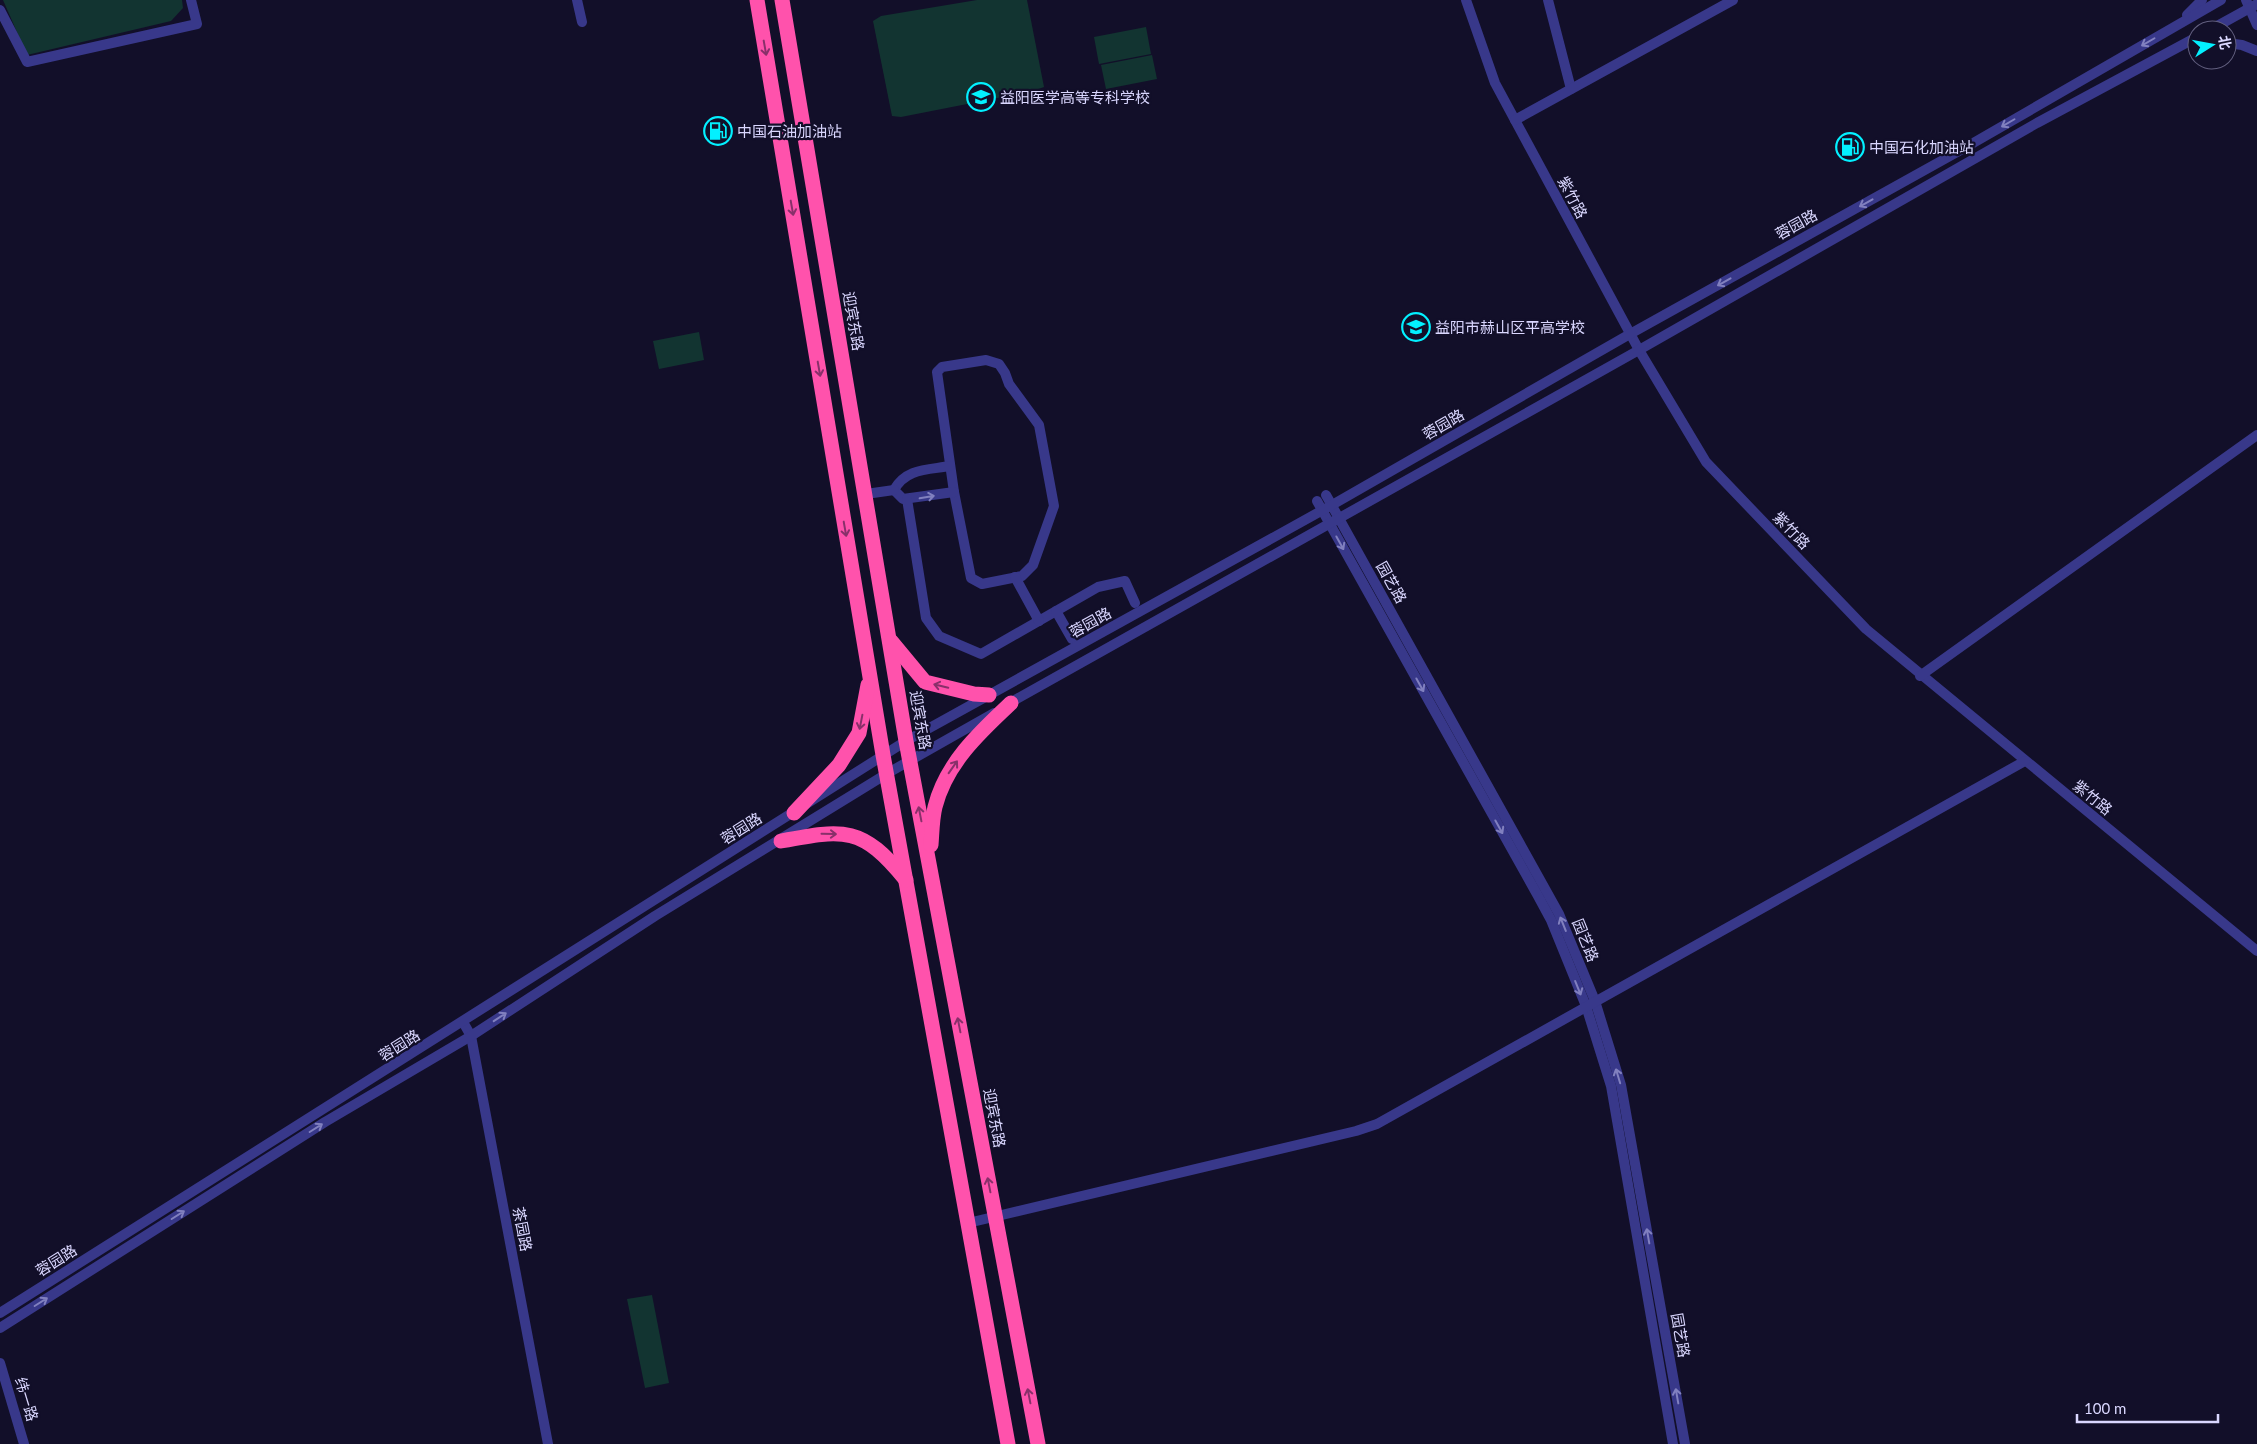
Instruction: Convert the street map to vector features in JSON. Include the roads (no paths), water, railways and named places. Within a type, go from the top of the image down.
[{"type":"highway","points":[[757,0],[883,755],[888,774],[1008,1444]]},
{"type":"highway","name":"迎宾东路","points":[[782,0],[906,741],[1038,1444]]},
{"type":"highway","points":[[788,187],[813,182]]},
{"type":"highway","points":[[861,622],[886,618]]},
{"type":"highway","points":[[890,640],[925,682],[974,694],[989,695]]},
{"type":"highway","points":[[794,813],[839,765],[858,733],[870,674]]},
{"type":"highway","points":[[930,864],[935,807],[948,774],[974,737],[1011,703]]},
{"type":"highway","points":[[780,841],[826,833],[860,837],[885,854],[906,883]]},
{"type":"highway","points":[[906,883],[933,880]]},
{"type":"street","points":[[0,10],[27,62],[196,24],[191,0]]},
{"type":"street","points":[[577,0],[582,22]]},
{"type":"street","name":"紫竹路","points":[[1467,0],[1495,83],[1630,334],[1706,462],[1866,628],[1920,676],[2257,952]]},
{"type":"street","points":[[1548,0],[1571,89]]},
{"type":"street","points":[[1515,120],[1733,0]]},
{"type":"street","points":[[2175,27],[2202,0]]},
{"type":"street","name":"蓉园路","points":[[0,1312],[463,1022],[906,741],[1322,511],[1630,334],[1960,150],[2221,0]]},
{"type":"street","points":[[2226,20],[2251,4],[2257,25]]},
{"type":"street","name":"蓉园路","points":[[0,1328],[325,1122],[471,1036],[655,916],[888,774],[2037,123],[2187,43]]},
{"type":"street","points":[[2237,44],[2257,51]]},
{"type":"street","points":[[2181,46],[2187,45]]},
{"type":"street","points":[[986,360],[999,364],[1009,384],[1039,426],[1054,506],[1033,565],[1022,576],[982,584],[971,578],[954,492],[937,372],[942,367],[986,360]]},
{"type":"street","points":[[1920,676],[2257,435]]},
{"type":"street","points":[[894,490],[900,480],[909,473],[950,466]]},
{"type":"street","points":[[866,494],[894,490]]},
{"type":"street","points":[[894,490],[903,499],[954,492]]},
{"type":"street","name":"园艺路","points":[[1326,495],[1559,914],[1590,1004],[1621,1085],[1685,1444]]},
{"type":"street","points":[[907,499],[926,618],[939,636],[981,654],[1098,587],[1125,581],[1135,603]]},
{"type":"street","name":"园艺路","points":[[1317,501],[1538,896],[1590,1004],[1611,1086],[1673,1444]]},
{"type":"street","points":[[1015,577],[1039,621]]},
{"type":"street","points":[[1056,611],[1072,639]]},
{"type":"street","points":[[968,1223],[1363,1129],[1377,1124],[2025,761]]},
{"type":"street","name":"茶园路","points":[[463,1022],[471,1036],[548,1444]]},
{"type":"street","name":"纬一路","points":[[0,1363],[24,1444]]},
{"type":"place","name":"益阳医学高等专科学校","points":[[981,97]]},
{"type":"place","name":"中国石油加油站","points":[[718,131]]},
{"type":"place","name":"中国石化加油站","points":[[1850,147]]},
{"type":"place","name":"益阳市赫山区平高学校","points":[[1416,327]]}]
